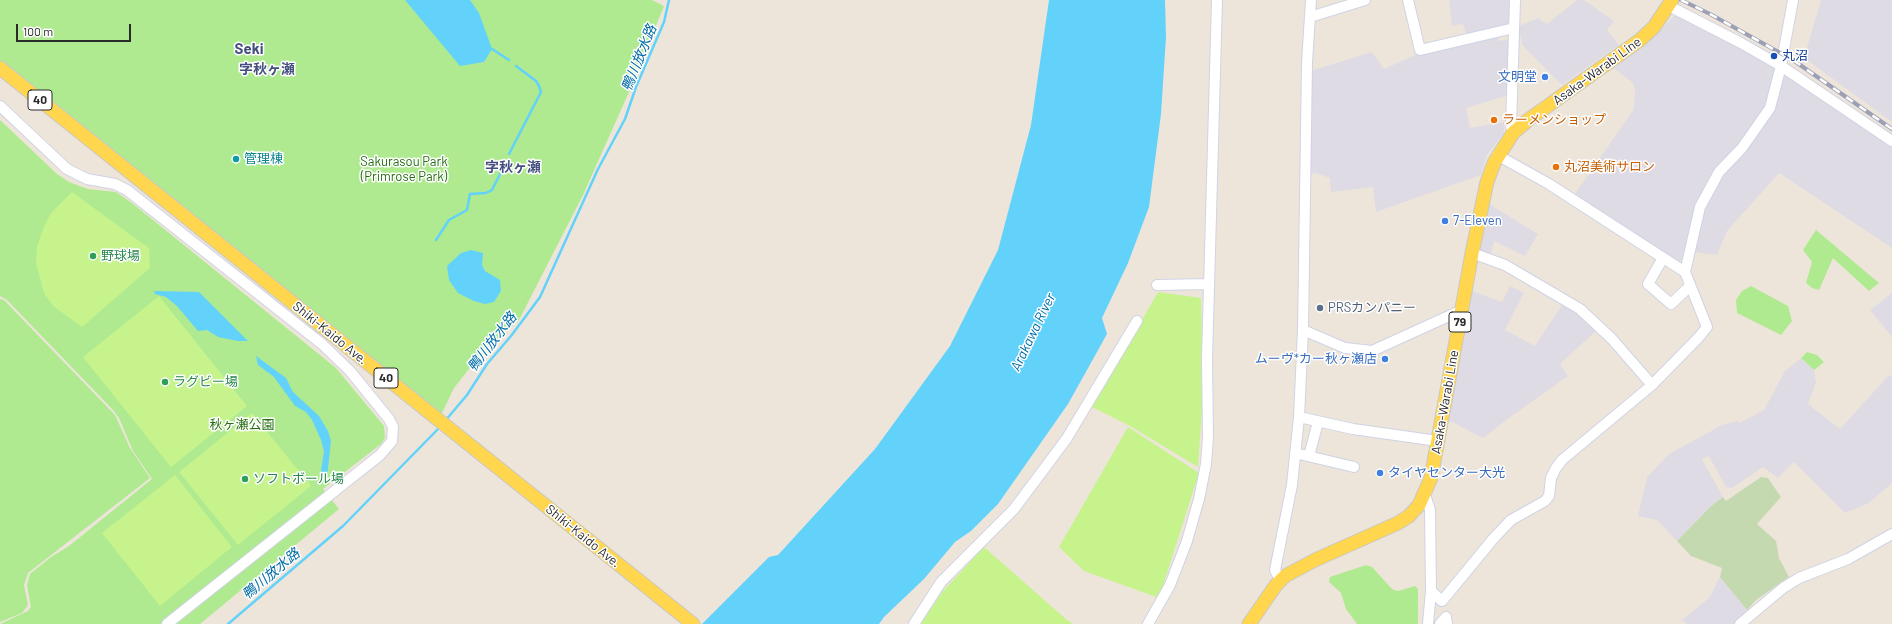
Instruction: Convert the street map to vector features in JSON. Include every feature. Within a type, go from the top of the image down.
[{"type":"main road","name":"Asaka-Warabi Line","points":[[1249,624],[1280,580],[1305,565],[1398,523],[1414,511],[1425,495],[1431,478],[1472,253],[1487,182],[1498,155],[1513,133],[1528,120],[1640,40],[1654,27],[1670,3]]},
{"type":"main road","name":"Shiki-Kaido Ave.","points":[[0,68],[693,624]]},
{"type":"street","points":[[1148,624],[1162,601],[1178,565],[1193,521],[1205,475],[1208,450],[1207,359],[1217,0]]},
{"type":"street","points":[[1280,580],[1275,570],[1292,485],[1299,417],[1303,330],[1305,135],[1311,0]]},
{"type":"street","points":[[1310,17],[1365,0]]},
{"type":"street","points":[[1408,0],[1420,50],[1514,28]]},
{"type":"street","points":[[1513,133],[1510,126],[1515,0]]},
{"type":"street","points":[[1442,601],[1493,539],[1511,520],[1545,501],[1549,496],[1551,478],[1562,460],[1652,385],[1699,338],[1707,327],[1685,272],[1700,207],[1719,172],[1742,148],[1770,108],[1781,66],[1792,0]]},
{"type":"street","points":[[1670,3],[1781,66],[1892,141]]},
{"type":"street","points":[[0,106],[64,166],[87,178],[115,184],[136,196],[322,344],[350,371],[389,419],[393,427],[392,441],[380,455],[167,624]]},
{"type":"street","points":[[1498,155],[1549,184],[1685,272]]},
{"type":"street","points":[[1472,253],[1505,265],[1580,309],[1612,339],[1652,385]]},
{"type":"street","points":[[1663,258],[1648,284],[1671,304],[1690,286]]},
{"type":"street","points":[[1157,285],[1209,284]]},
{"type":"street","points":[[1303,330],[1345,348],[1372,351],[1462,310]]},
{"type":"street","points":[[914,624],[941,582],[1014,509],[1048,465],[1070,433],[1137,321]]},
{"type":"street","points":[[1299,417],[1318,422],[1402,437],[1438,441]]},
{"type":"street","points":[[1309,456],[1318,422]]},
{"type":"street","points":[[1295,453],[1354,466]]},
{"type":"street","points":[[1425,495],[1430,510],[1431,591],[1428,624]]},
{"type":"street","points":[[1740,624],[1783,588],[1799,578],[1848,559],[1892,534]]},
{"type":"street","points":[[1431,591],[1442,601],[1444,622]]},
{"type":"shaded area","points":[[1449,0],[1510,0],[1511,26],[1466,34],[1463,24],[1452,26]]},
{"type":"shaded area","points":[[1577,0],[1584,0],[1614,21],[1607,30],[1619,45],[1562,85],[1522,45],[1519,26],[1538,18],[1547,24]]},
{"type":"shaded area","points":[[1821,0],[1892,0],[1892,122],[1804,58]]},
{"type":"shaded area","points":[[1676,14],[1775,66],[1767,106],[1741,146],[1717,171],[1688,255],[1676,264],[1572,198],[1634,109],[1635,89],[1632,82],[1613,68],[1647,44]]},
{"type":"shaded area","points":[[1498,34],[1499,41],[1511,39],[1506,96],[1466,108],[1470,128],[1504,122],[1504,133],[1487,155],[1481,175],[1376,212],[1373,187],[1331,192],[1330,178],[1315,173],[1308,175],[1310,71],[1372,52],[1384,69],[1422,52]]},
{"type":"shaded area","points":[[1784,74],[1859,123],[1892,147],[1892,248],[1779,173],[1727,231],[1717,255],[1693,252],[1702,209],[1721,174],[1746,149]]},
{"type":"shaded area","points":[[1489,204],[1538,234],[1525,256],[1494,241],[1490,256],[1479,253]]},
{"type":"shaded area","points":[[1510,286],[1524,293],[1505,330],[1535,346],[1564,302],[1598,329],[1560,364],[1568,376],[1483,438],[1448,420],[1467,312],[1472,291],[1502,302]]},
{"type":"shaded area","points":[[1892,293],[1892,337],[1870,310]]},
{"type":"shaded area","points":[[1801,358],[1814,370],[1816,383],[1808,404],[1840,429],[1889,375],[1892,377],[1892,483],[1869,503],[1845,513],[1794,462],[1778,478],[1763,467],[1732,488],[1726,487],[1709,456],[1702,459],[1723,497],[1710,507],[1677,541],[1657,520],[1638,516],[1647,477],[1669,454],[1722,425],[1737,421],[1739,423],[1764,410],[1785,371]]},
{"type":"shaded area","points":[[1720,577],[1747,610],[1735,624],[1687,624],[1682,620],[1709,598]]},
{"type":"green space","name":"Sakurasou Park (Primrose Park)","points":[[0,0],[652,0],[664,6],[629,92],[583,195],[519,320],[479,356],[454,388],[441,415],[418,395],[339,335],[0,63]]},
{"type":"green space","name":"秋ヶ瀬公園","points":[[0,120],[57,174],[69,182],[88,189],[116,192],[132,203],[336,368],[384,426],[385,438],[381,444],[323,489],[339,509],[200,624],[0,624],[28,611],[31,607],[27,585],[30,574],[51,557],[69,546],[152,479],[133,451],[119,418],[113,410],[7,300],[0,296]]},
{"type":"green space","name":"野球場","points":[[72,192],[149,248],[150,268],[82,327],[53,306],[44,293],[36,263],[37,247],[45,224],[52,212]]},
{"type":"green space","points":[[1816,230],[1879,283],[1869,291],[1833,258],[1819,290],[1812,288],[1806,283],[1812,262],[1803,250]]},
{"type":"green space","points":[[1751,286],[1788,306],[1792,321],[1781,335],[1737,313],[1736,300],[1742,291]]},
{"type":"green space","points":[[1158,292],[1201,298],[1203,395],[1198,467],[1130,426],[1092,407]]},
{"type":"green space","name":"ラグビー場","points":[[159,296],[247,406],[171,467],[83,357]]},
{"type":"green space","points":[[0,299],[4,300],[115,415],[130,448],[150,478],[28,573],[24,585],[28,605],[22,613],[0,622]]},
{"type":"green space","points":[[1807,352],[1817,355],[1824,362],[1814,370],[1801,358]]},
{"type":"green space","name":"ソフトボール場","points":[[252,413],[311,486],[238,545],[179,472]]},
{"type":"green space","points":[[1128,427],[1199,473],[1159,598],[1084,571],[1059,547]]},
{"type":"green space","points":[[175,475],[232,547],[160,606],[102,533]]},
{"type":"green space","points":[[1761,477],[1768,478],[1781,497],[1757,524],[1776,541],[1779,558],[1789,577],[1756,600],[1747,610],[1720,577],[1722,568],[1691,556],[1677,541],[1710,507],[1723,497],[1726,501]]},
{"type":"green space","points":[[984,547],[1073,624],[920,624],[943,591]]},
{"type":"green space","points":[[1366,565],[1372,567],[1392,589],[1398,591],[1415,586],[1418,589],[1418,624],[1357,624],[1346,609],[1341,593],[1329,582],[1330,577]]},
{"type":"water","points":[[405,0],[470,0],[479,13],[492,49],[484,62],[460,66]]},
{"type":"water","name":"Arakawa River","points":[[1049,0],[1165,0],[1166,37],[1161,114],[1149,207],[1128,263],[1102,318],[1107,334],[1068,404],[998,504],[971,531],[955,542],[924,579],[884,617],[879,624],[702,624],[769,557],[778,555],[875,449],[950,346],[998,250],[1031,125]]},
{"type":"water","points":[[471,250],[483,253],[482,265],[485,271],[500,280],[501,291],[494,302],[485,304],[474,301],[458,293],[449,280],[447,266],[461,253]]},
{"type":"water","points":[[154,291],[199,292],[248,341],[238,341],[218,337],[207,330],[198,331],[177,306],[166,297],[155,294]]},
{"type":"water","points":[[256,356],[286,378],[293,392],[319,416],[328,431],[331,441],[327,477],[324,478],[321,471],[324,451],[312,420],[306,412],[295,406],[274,377],[258,365]]},
{"type":"waterway","name":"鴨川放水路","points":[[445,421],[467,395],[487,364],[511,336],[540,297],[598,169],[625,119],[636,87],[664,22],[669,0]]},
{"type":"waterway","points":[[492,49],[509,60]]},
{"type":"waterway","points":[[509,154],[541,92],[536,81],[516,66]]},
{"type":"waterway","points":[[436,240],[449,220],[467,210],[470,194],[486,193],[492,190],[503,168]]},
{"type":"waterway","name":"鴨川放水路","points":[[228,624],[343,526],[441,426]]},
{"type":"railway","points":[[1681,0],[1710,14],[1793,60],[1892,129]]},
{"type":"place","name":"丸沼","points":[[1774,56]]},
{"type":"place","name":"文明堂","points":[[1545,77]]},
{"type":"place","name":"ラーメンショップ","points":[[1494,120]]},
{"type":"place","name":"管理棟","points":[[236,159]]},
{"type":"place","name":"丸沼美術サロン","points":[[1556,167]]},
{"type":"place","name":"7-Eleven","points":[[1445,221]]},
{"type":"place","name":"野球場","points":[[93,256]]},
{"type":"place","name":"PRSカンパニー","points":[[1320,308]]},
{"type":"place","name":"ムーヴ*カー秋ヶ瀬店","points":[[1385,359]]},
{"type":"place","name":"ラグビー場","points":[[165,382]]},
{"type":"place","name":"タイヤセンター大光","points":[[1380,473]]},
{"type":"place","name":"ソフトボール場","points":[[245,479]]},
{"type":"district","name":"Seki","points":[[249,49]]},
{"type":"district","name":"字秋ヶ瀬","points":[[267,69]]},
{"type":"district","name":"字秋ヶ瀬","points":[[513,167]]}]
